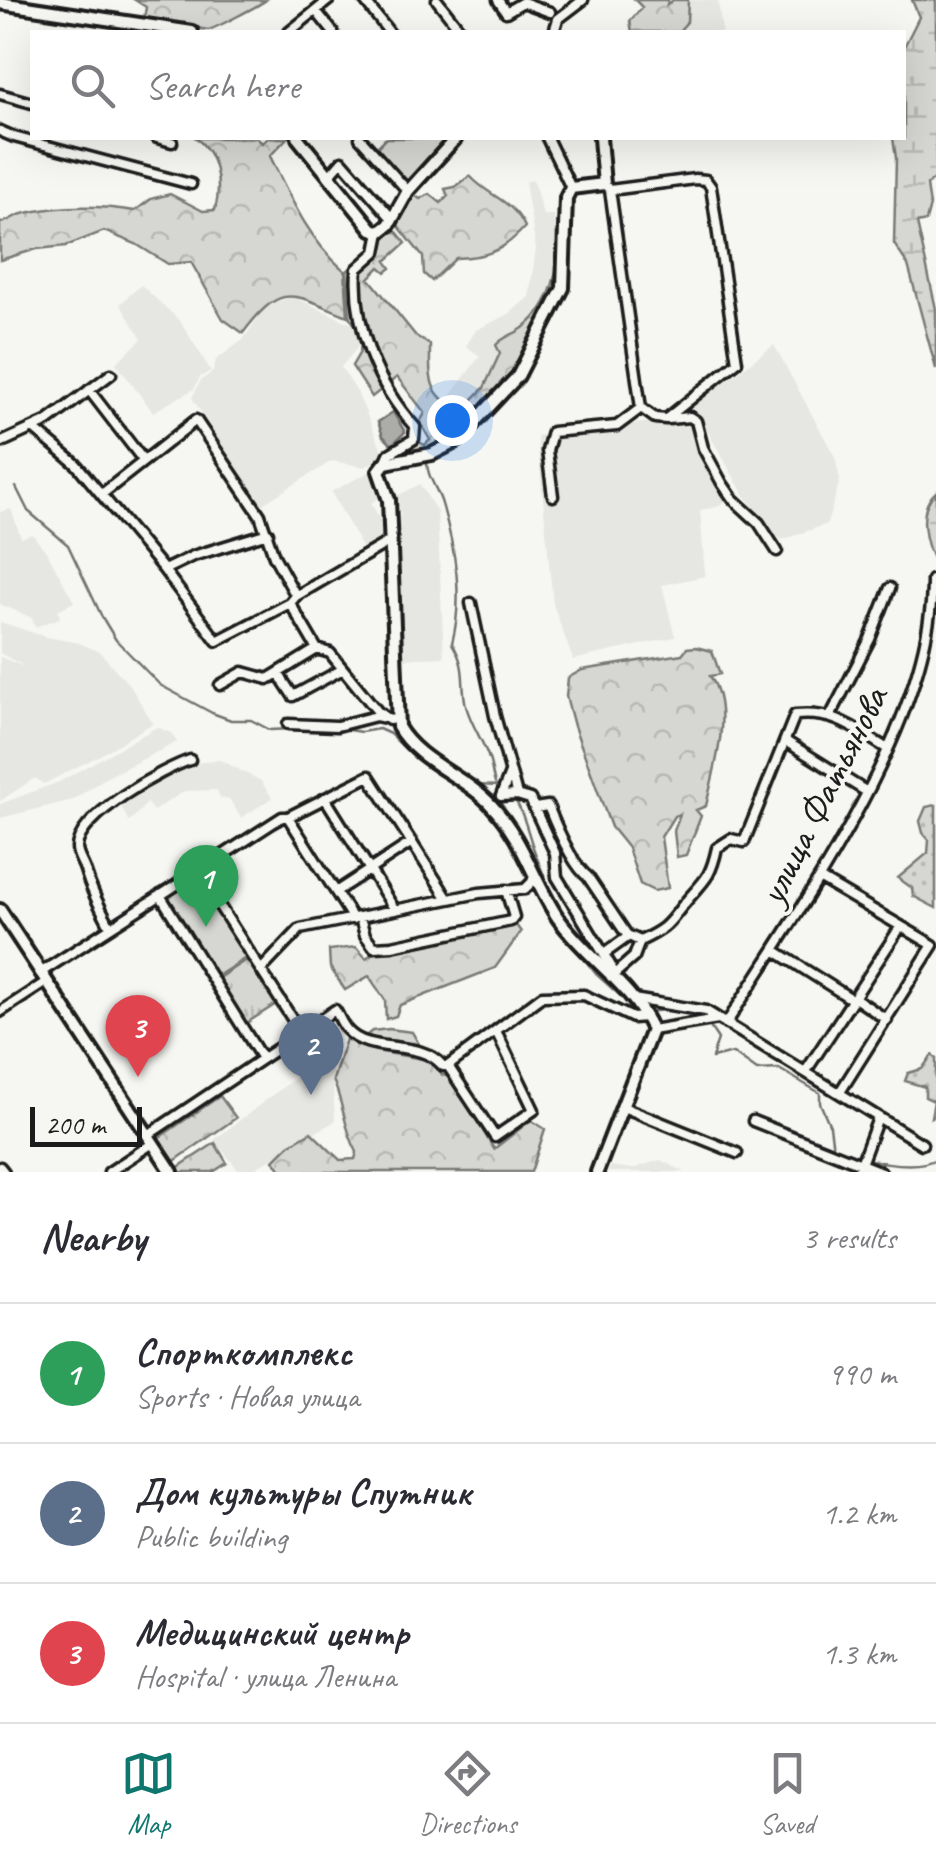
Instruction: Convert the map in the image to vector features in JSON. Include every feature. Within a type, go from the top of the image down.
[{"type":"main road","points":[[0,2],[34,4],[181,30]]},
{"type":"main road","points":[[300,140],[371,223],[391,216],[454,140]]},
{"type":"main road","points":[[597,1172],[652,1030],[632,999],[560,920],[522,848],[492,806],[409,742],[392,720],[388,494],[380,471],[385,463],[432,454],[457,441],[518,376],[563,288],[566,198],[571,188],[607,187],[600,140]]},
{"type":"main road","points":[[0,910],[172,1172]]},
{"type":"street","points":[[292,30],[329,0]]},
{"type":"street","points":[[364,0],[387,30]]},
{"type":"street","points":[[437,0],[460,30]]},
{"type":"street","points":[[498,0],[506,12],[523,2],[550,12]]},
{"type":"street","points":[[543,0],[555,27],[584,0]]},
{"type":"street","points":[[316,11],[331,30]]},
{"type":"street","points":[[0,94],[30,102]]},
{"type":"street","points":[[0,130],[30,137]]},
{"type":"street","points":[[164,140],[172,142]]},
{"type":"street","points":[[362,140],[408,191]]},
{"type":"street","points":[[548,140],[571,188]]},
{"type":"street","points":[[53,142],[191,184]]},
{"type":"street","points":[[328,176],[342,161],[391,216]]},
{"type":"street","points":[[666,419],[738,362],[711,186],[706,180],[607,187],[641,408],[655,418],[666,419],[690,417],[696,421],[703,448],[722,483],[759,523],[777,551]]},
{"type":"street","points":[[350,201],[366,188]]},
{"type":"street","points":[[371,223],[376,252],[357,269],[355,294],[360,324],[376,369],[415,427],[414,439],[389,454],[385,463]]},
{"type":"street","points":[[0,443],[34,429],[111,374]]},
{"type":"street","points":[[90,390],[143,460]]},
{"type":"street","points":[[553,496],[547,450],[552,432],[617,426],[641,408]]},
{"type":"street","points":[[102,494],[196,420],[260,516],[274,556],[317,648],[330,653],[378,712],[392,720]]},
{"type":"street","points":[[34,429],[76,464],[102,494],[217,641],[390,541]]},
{"type":"street","points":[[164,570],[193,556],[268,534]]},
{"type":"street","name":"улица Фатьянова","points":[[722,1022],[819,878],[888,749],[928,634],[932,580]]},
{"type":"street","points":[[831,716],[870,640],[890,588]]},
{"type":"street","points":[[471,603],[517,794]]},
{"type":"street","points":[[220,686],[242,672],[268,679],[317,648]]},
{"type":"street","points":[[278,672],[293,696],[343,669]]},
{"type":"street","points":[[288,724],[337,726],[376,716],[392,720]]},
{"type":"street","points":[[611,977],[634,957],[640,941],[666,929],[710,877],[717,848],[732,839],[744,842],[796,716],[831,716],[888,749]]},
{"type":"street","points":[[787,742],[867,792]]},
{"type":"street","points":[[110,926],[86,882],[76,850],[86,826],[124,796],[174,765],[190,760]]},
{"type":"street","points":[[492,806],[502,796],[510,773]]},
{"type":"street","points":[[0,1012],[110,926],[197,870],[282,817],[369,776],[448,899]]},
{"type":"street","points":[[502,796],[517,794],[530,799],[554,853],[557,877],[611,966],[611,977]]},
{"type":"street","points":[[325,798],[395,910]]},
{"type":"street","points":[[535,808],[548,806],[566,850],[573,854],[580,870],[629,936],[640,941]]},
{"type":"street","points":[[288,817],[374,948],[511,921],[512,907],[506,890]]},
{"type":"street","points":[[337,891],[412,842]]},
{"type":"street","points":[[554,853],[566,850]]},
{"type":"street","points":[[197,870],[300,1031]]},
{"type":"street","points":[[557,877],[580,870]]},
{"type":"street","points":[[524,889],[532,882],[534,871]]},
{"type":"street","points":[[819,878],[933,945],[840,1092]]},
{"type":"street","points":[[261,970],[300,929],[506,890],[535,890],[546,899]]},
{"type":"street","points":[[160,895],[260,1057]]},
{"type":"street","points":[[806,1071],[901,926]]},
{"type":"street","points":[[604,954],[629,936]]},
{"type":"street","points":[[774,950],[888,1020]]},
{"type":"street","points":[[448,1066],[542,996],[584,995],[634,1018],[646,1018]]},
{"type":"street","points":[[632,999],[698,1008],[922,1144]]},
{"type":"street","points":[[110,1172],[260,1057],[335,1010],[350,1034],[377,1044],[422,1050],[448,1066],[495,1137],[534,1110],[496,1031]]},
{"type":"street","points":[[652,1030],[722,1022]]},
{"type":"street","points":[[624,1107],[737,1153]]},
{"type":"street","points":[[860,1168],[878,1118]]},
{"type":"street","points":[[753,1121],[860,1168],[881,1172]]},
{"type":"shaded area","points":[[682,0],[718,0],[722,30],[682,30]]},
{"type":"shaded area","points":[[533,180],[543,215],[554,215],[557,241],[552,289],[544,309],[532,321],[495,344],[499,353],[483,388],[461,410],[446,401],[480,356],[466,346],[476,330],[509,314],[529,297],[536,249],[525,182]]},
{"type":"shaded area","points":[[141,285],[180,321],[211,371],[200,377],[194,389],[153,412],[116,363],[142,339],[120,304]]},
{"type":"shaded area","points":[[294,297],[352,324],[360,334],[358,347],[341,367],[357,392],[384,455],[365,467],[332,461],[261,505],[192,398],[201,380],[213,372],[216,360],[243,340],[267,304]]},
{"type":"shaded area","points":[[774,345],[835,457],[840,480],[827,524],[782,540],[770,531],[743,493],[693,406]]},
{"type":"shaded area","points":[[393,412],[405,432],[392,445],[383,436],[378,422]]},
{"type":"shaded area","points":[[681,414],[695,415],[721,473],[726,501],[700,510],[705,576],[662,585],[675,637],[573,660],[553,604],[537,436],[667,420]]},
{"type":"shaded area","points":[[371,471],[386,493],[371,503],[388,534],[364,551],[331,492]]},
{"type":"shaded area","points":[[420,484],[437,512],[444,657],[398,659],[398,550],[391,534],[401,515],[397,496]]},
{"type":"shaded area","points":[[11,509],[21,538],[32,534],[48,554],[74,602],[58,610],[60,618],[35,627],[32,618],[0,604],[0,512]]},
{"type":"shaded area","points":[[0,622],[100,652],[130,686],[153,723],[44,784],[35,778],[0,801],[0,657],[25,667],[0,653]]},
{"type":"shaded area","points":[[157,727],[171,733],[177,742],[105,778],[73,800],[0,818],[0,804],[59,782]]},
{"type":"shaded area","points":[[220,760],[261,781],[272,798],[241,818],[230,800],[220,798],[217,790],[185,791],[153,811],[147,803],[129,822],[121,806],[188,764]]},
{"type":"shaded area","points":[[333,1019],[341,1035],[332,1068],[335,1121],[249,1172],[240,1172],[214,1140],[320,1059],[304,1036]]},
{"type":"shaded area","points":[[660,1160],[685,1172],[608,1172],[611,1166],[632,1169]]},
{"type":"green space","points":[[135,0],[266,0],[208,30],[144,19],[146,7]]},
{"type":"green space","points":[[635,0],[668,0],[667,5],[673,0],[688,0],[687,22],[680,30],[632,30],[630,21],[642,7]]},
{"type":"green space","points":[[912,0],[936,0],[936,178],[927,185],[930,206],[926,221],[917,223],[936,309],[936,369],[908,265],[894,244],[893,140],[906,140],[906,43],[919,17]]},
{"type":"green space","points":[[198,140],[285,140],[270,156],[311,232],[345,271],[348,316],[290,296],[268,305],[243,333],[223,319],[191,262],[168,264],[136,244],[104,231],[66,246],[37,249],[0,260],[0,223],[22,214],[78,207],[135,211],[151,199],[170,194],[203,211],[215,210],[216,170]]},
{"type":"green space","points":[[384,140],[448,140],[409,185],[377,147]]},
{"type":"green space","points":[[470,176],[514,211],[525,227],[494,251],[456,258],[432,281],[424,274],[423,257],[397,224],[403,206],[413,194],[420,199],[430,194],[441,203],[448,196],[445,189]]},
{"type":"green space","points":[[388,232],[397,232],[406,243],[386,261],[391,268],[386,272],[380,267],[369,278],[416,336],[430,345],[436,392],[461,411],[484,388],[500,353],[496,345],[533,319],[548,297],[556,272],[557,232],[562,234],[564,273],[550,316],[528,344],[517,374],[449,440],[421,452],[392,457],[415,440],[425,445],[430,440],[420,422],[425,413],[397,377],[372,397],[352,366],[360,352],[362,334],[350,318],[347,271],[384,240]]},
{"type":"green space","points":[[936,492],[936,564],[926,537],[924,517]]},
{"type":"green space","points":[[687,648],[712,651],[720,674],[710,676],[721,705],[717,758],[706,806],[696,810],[701,816],[686,855],[677,857],[674,831],[680,814],[674,816],[661,837],[668,888],[654,891],[640,884],[628,848],[611,827],[574,726],[566,696],[568,678],[582,670],[682,654]]},
{"type":"green space","points":[[936,805],[936,908],[913,896],[912,888],[898,878],[928,853],[929,840],[920,821],[926,807]]},
{"type":"green space","points":[[197,876],[247,957],[216,977],[164,896]]},
{"type":"green space","points":[[516,925],[521,932],[495,968],[400,1005],[396,1016],[386,1019],[385,1000],[369,976],[345,990],[330,967],[329,950],[356,947],[366,958],[375,952]]},
{"type":"green space","points":[[249,958],[276,1004],[245,1024],[217,979]]},
{"type":"green space","points":[[389,1029],[412,1032],[420,1046],[367,1035]]},
{"type":"green space","points":[[346,1039],[376,1051],[435,1061],[442,1075],[450,1077],[494,1149],[531,1120],[545,1129],[531,1172],[282,1172],[274,1160],[311,1132],[340,1160],[355,1159],[357,1152],[333,1080]]},
{"type":"green space","points":[[932,1055],[936,1058],[936,1114],[931,1117],[934,1101],[925,1097],[925,1087],[905,1081],[908,1073],[922,1069]]},
{"type":"green space","points":[[220,1096],[236,1118],[173,1162],[157,1139]]},
{"type":"green space","points":[[215,1143],[227,1163],[213,1172],[179,1172],[177,1168]]},
{"type":"waterway","points":[[427,460],[454,556],[458,591],[452,643],[462,668],[466,706],[487,753],[495,783]]},
{"type":"waterway","points":[[16,487],[28,511],[68,545],[116,640],[160,685],[231,720],[251,720],[270,730],[314,728]]},
{"type":"waterway","points":[[342,729],[379,729],[390,734],[414,757],[451,780]]},
{"type":"waterway","points":[[473,785],[500,786]]},
{"type":"waterway","points":[[507,789],[520,810],[556,904]]},
{"type":"waterway","points":[[566,936],[596,974],[635,1009]]},
{"type":"waterway","points":[[647,1012],[674,1009]]},
{"type":"waterway","points":[[696,1013],[702,1015],[718,1039],[712,1058],[733,1053],[757,1070],[779,1069],[820,1093],[833,1149],[900,1164],[936,1159]]},
{"type":"place","name":"Спорткомплекс","points":[[206,927]]},
{"type":"place","name":"Медицинский центр","points":[[138,1077]]},
{"type":"place","name":"Дом культуры Спутник","points":[[311,1095]]}]
